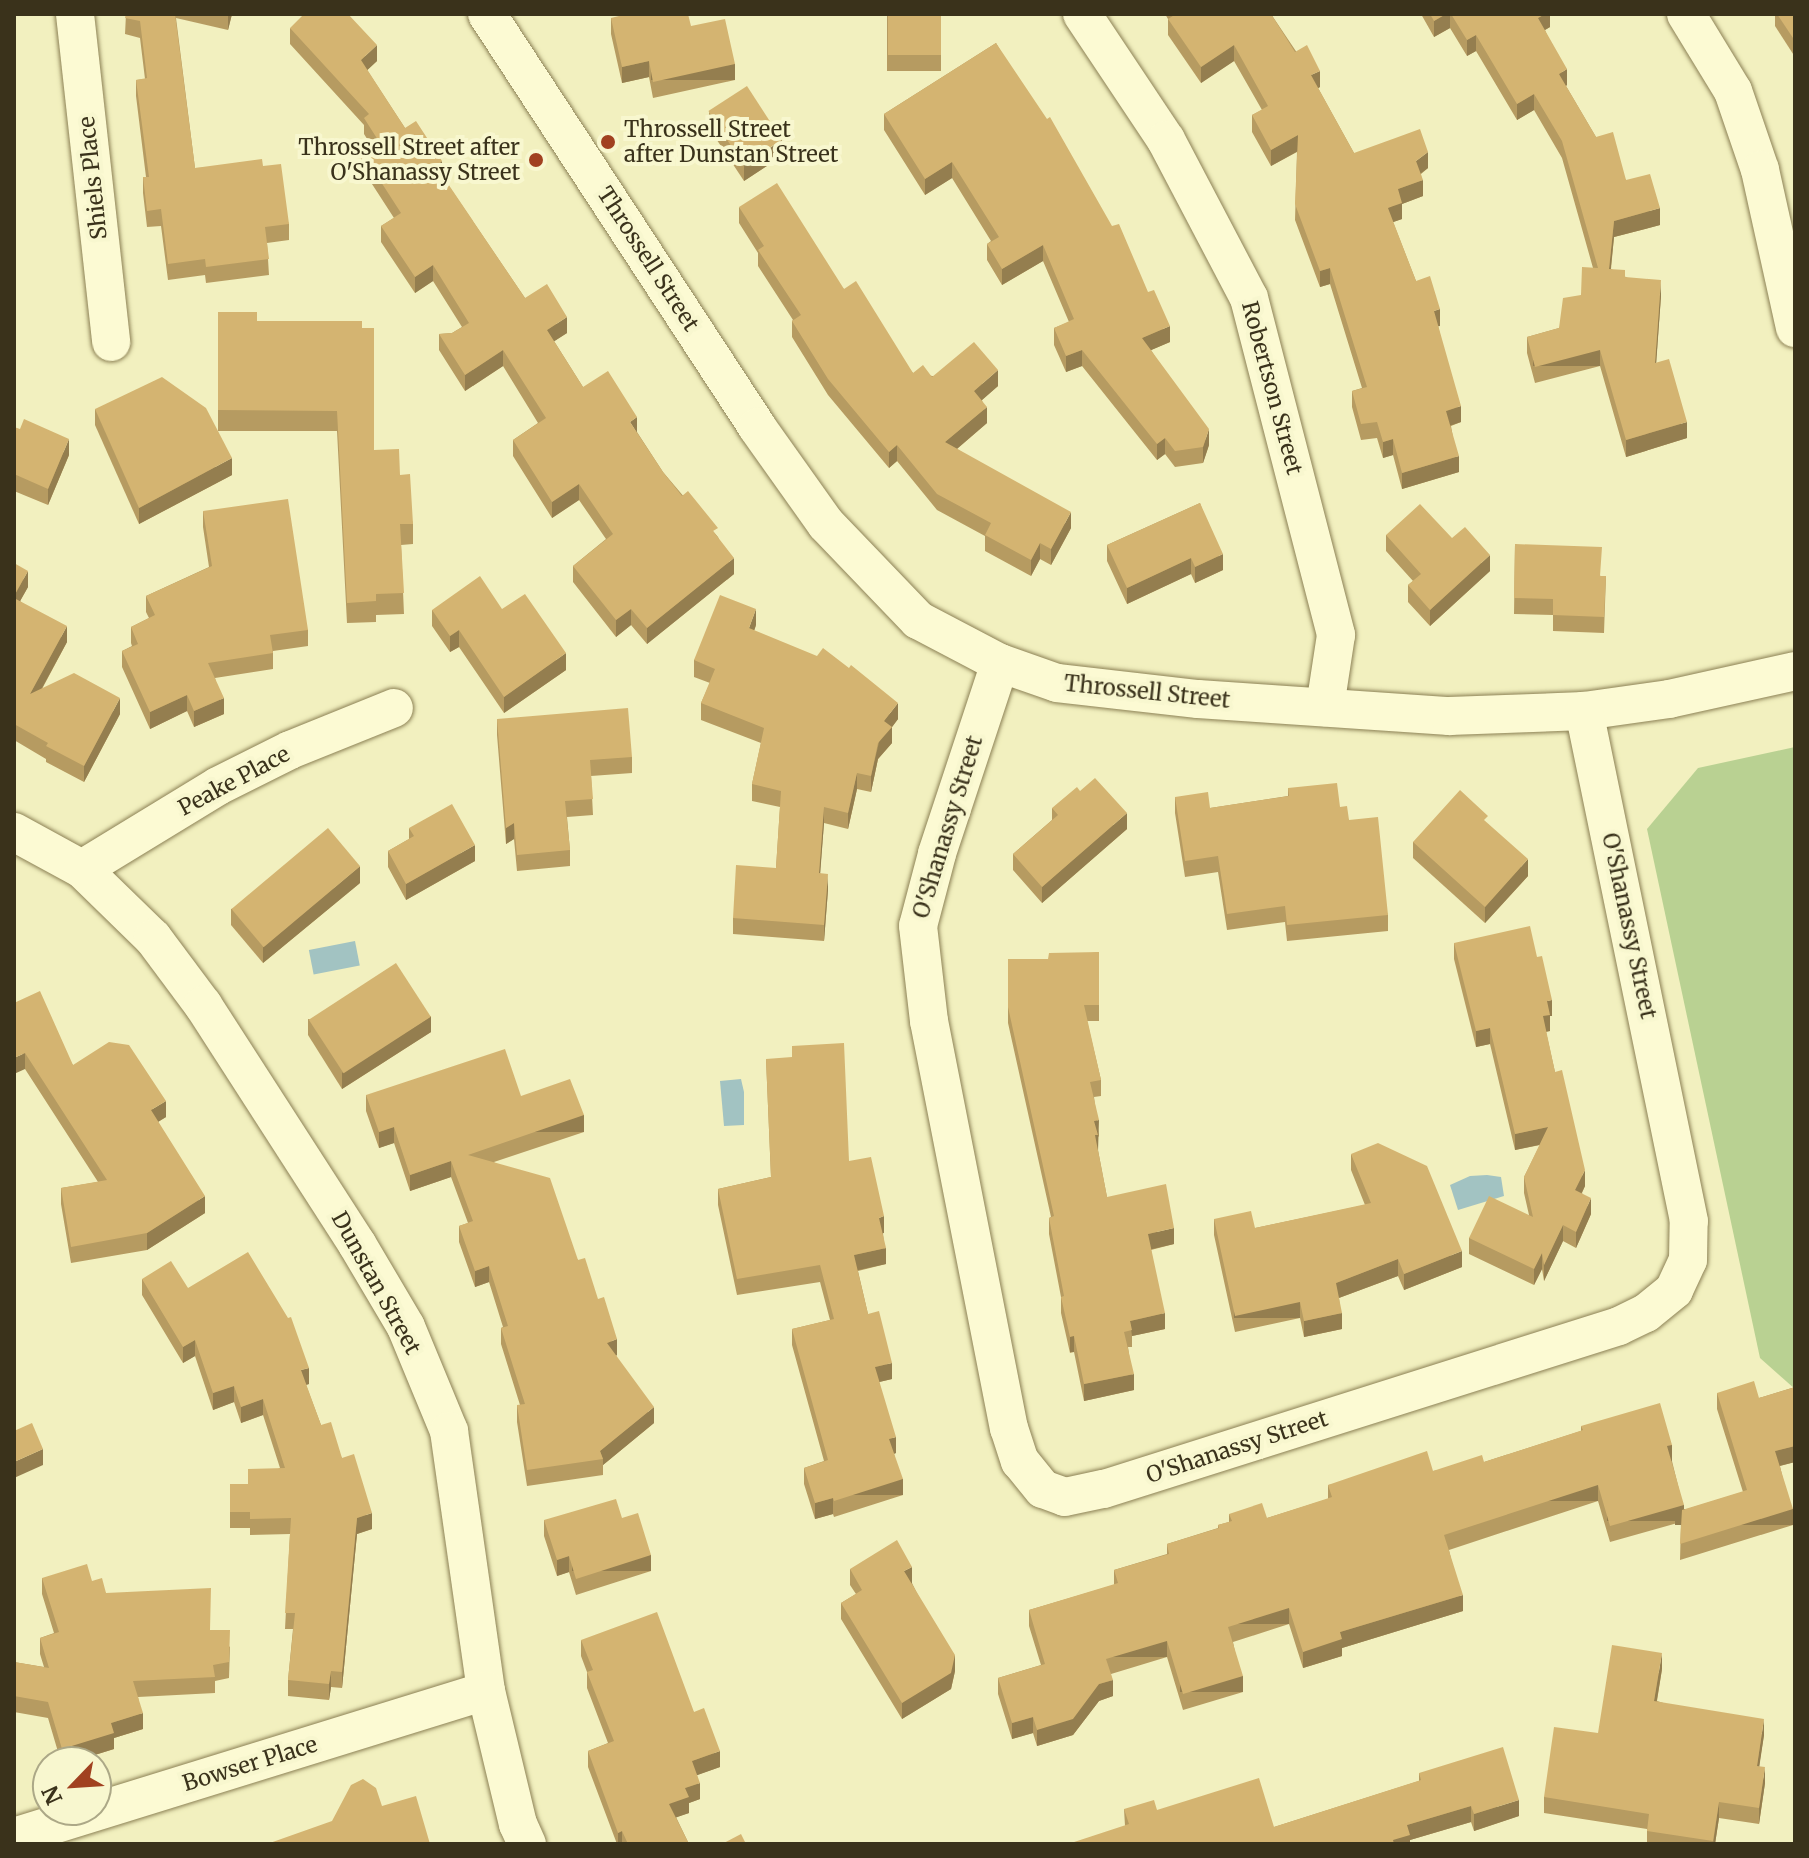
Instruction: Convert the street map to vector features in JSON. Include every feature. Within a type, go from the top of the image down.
[{"type":"street","name":"Shiels Place","points":[[75,14],[111,342]]},
{"type":"street","name":"Throssell Street","points":[[487,14],[757,427],[826,524],[918,620],[1000,663],[1057,683],[1198,699],[1449,716],[1584,711],[1669,699],[1795,671]]},
{"type":"street","name":"Robertson Street","points":[[1082,14],[1166,140],[1249,298],[1336,635],[1325,707]]},
{"type":"street","points":[[1686,14],[1738,104],[1760,170],[1795,328]]},
{"type":"street","name":"O'Shanassy Street","points":[[1000,663],[937,854],[918,926],[929,1021],[1009,1428],[1020,1461],[1027,1470],[1043,1489],[1065,1497],[1104,1489],[1619,1326],[1646,1313],[1674,1290],[1688,1260],[1689,1221],[1584,711]]},
{"type":"street","name":"Peake Place","points":[[82,869],[218,786],[290,750],[394,708]]},
{"type":"street","name":"Dunstan Street","points":[[14,832],[82,869],[153,938],[203,1005],[357,1244],[406,1327],[449,1431],[486,1691],[518,1824],[527,1844]]},
{"type":"street","name":"Bowser Place","points":[[14,1837],[486,1691]]},
{"type":"green space","points":[[1795,747],[1795,1389],[1760,1358],[1647,829],[1698,768]]},
{"type":"water","points":[[355,941],[360,966],[314,975],[309,950]]},
{"type":"water","points":[[741,1079],[744,1125],[724,1126],[720,1081]]},
{"type":"water","points":[[1470,1176],[1501,1177],[1504,1196],[1458,1210],[1450,1185]]},
{"type":"building","points":[[126,14],[175,14],[195,168],[262,159],[263,166],[281,164],[289,224],[265,227],[269,259],[206,267],[205,259],[168,264],[161,209],[147,211],[143,177],[149,177],[136,80],[147,78],[140,21],[125,18]]},
{"type":"building","points":[[304,14],[348,14],[377,45],[361,60],[405,128],[416,121],[442,161],[436,166],[525,298],[547,284],[567,317],[547,330],[583,387],[608,371],[637,417],[630,422],[663,472],[682,496],[688,491],[718,528],[713,531],[734,558],[647,628],[631,609],[616,620],[573,566],[613,534],[579,484],[552,502],[513,440],[546,418],[503,350],[465,375],[439,334],[452,333],[469,323],[433,265],[415,277],[381,226],[401,213],[361,151],[378,140],[364,118],[369,114],[290,28]]},
{"type":"building","points":[[627,14],[688,14],[691,26],[725,19],[735,64],[653,82],[649,61],[622,67],[611,18]]},
{"type":"building","points":[[888,14],[941,14],[941,55],[888,55]]},
{"type":"building","points":[[1176,14],[1271,14],[1295,52],[1307,45],[1320,71],[1311,75],[1354,153],[1420,129],[1428,152],[1416,161],[1423,180],[1398,189],[1402,203],[1388,208],[1416,281],[1430,276],[1440,309],[1434,311],[1461,406],[1446,411],[1459,456],[1402,473],[1393,439],[1383,442],[1377,422],[1361,424],[1352,391],[1367,387],[1330,268],[1320,271],[1295,204],[1298,135],[1271,150],[1252,115],[1268,106],[1234,45],[1201,67],[1168,19]]},
{"type":"building","points":[[1430,14],[1446,14],[1434,21]]},
{"type":"building","points":[[1451,14],[1545,14],[1538,18],[1567,69],[1559,74],[1596,137],[1613,132],[1626,180],[1650,174],[1660,208],[1614,221],[1609,269],[1625,270],[1625,277],[1661,280],[1655,363],[1669,359],[1687,422],[1626,440],[1600,350],[1535,367],[1527,337],[1559,328],[1563,298],[1581,295],[1582,267],[1598,268],[1562,141],[1534,94],[1517,104],[1476,35],[1467,40]]},
{"type":"building","points":[[1777,14],[1795,14],[1795,41]]},
{"type":"building","points":[[996,43],[1047,119],[1050,117],[1112,226],[1119,224],[1148,292],[1154,290],[1170,326],[1142,338],[1209,429],[1203,447],[1175,451],[1165,438],[1157,444],[1082,350],[1066,356],[1054,328],[1074,319],[1043,245],[1002,269],[987,244],[999,237],[952,162],[925,179],[884,114]]},
{"type":"building","points":[[747,86],[782,140],[743,165],[708,111]]},
{"type":"building","points":[[777,183],[844,289],[856,281],[913,373],[923,365],[932,377],[974,342],[998,370],[974,391],[987,407],[945,442],[1071,512],[1051,549],[1040,543],[1031,560],[985,535],[991,523],[937,494],[897,445],[889,452],[828,379],[792,321],[801,315],[758,250],[764,246],[739,207]]},
{"type":"building","points":[[218,312],[257,312],[257,321],[362,321],[362,328],[374,328],[374,450],[399,449],[400,475],[410,474],[413,524],[400,524],[404,593],[376,594],[376,601],[347,603],[337,411],[218,410]]},
{"type":"building","points":[[162,377],[206,408],[232,458],[139,508],[95,409]]},
{"type":"building","points":[[24,419],[69,439],[48,489],[14,474],[14,427],[20,429]]},
{"type":"building","points":[[288,499],[308,630],[270,635],[273,653],[208,663],[224,698],[194,711],[187,695],[150,712],[122,651],[138,644],[131,627],[155,615],[146,596],[212,566],[203,511]]},
{"type":"building","points":[[1200,503],[1223,554],[1195,567],[1191,558],[1127,588],[1107,545]]},
{"type":"building","points":[[1420,504],[1452,538],[1465,527],[1490,555],[1430,610],[1408,585],[1421,574],[1386,535]]},
{"type":"building","points":[[1515,544],[1602,547],[1600,576],[1606,576],[1604,617],[1553,615],[1553,599],[1514,598]]},
{"type":"building","points":[[14,563],[28,571],[14,596]]},
{"type":"building","points":[[480,576],[502,609],[525,594],[566,653],[504,697],[459,630],[450,636],[432,610]]},
{"type":"building","points":[[720,595],[756,609],[749,628],[817,656],[823,648],[849,668],[851,665],[898,703],[884,721],[892,727],[878,743],[871,776],[857,773],[848,813],[824,807],[819,873],[828,874],[824,925],[733,918],[736,865],[776,868],[781,791],[752,784],[764,728],[701,703],[715,669],[694,660]]},
{"type":"building","points":[[14,598],[67,626],[30,694],[74,673],[120,698],[84,766],[46,746],[48,743],[14,724]]},
{"type":"building","points":[[628,708],[632,757],[590,760],[593,799],[565,801],[570,850],[517,855],[514,823],[506,828],[497,719]]},
{"type":"building","points":[[1095,778],[1127,813],[1042,887],[1013,854],[1058,815],[1052,808],[1077,787],[1080,791]]},
{"type":"building","points":[[1337,783],[1340,807],[1347,806],[1349,820],[1378,817],[1388,915],[1287,925],[1285,906],[1227,914],[1218,856],[1185,861],[1175,797],[1208,792],[1210,808],[1289,796],[1288,788]]},
{"type":"building","points":[[1460,790],[1488,816],[1484,820],[1528,859],[1485,907],[1413,842]]},
{"type":"building","points":[[452,804],[475,845],[406,884],[388,851],[414,836],[409,828]]},
{"type":"building","points":[[328,828],[360,866],[264,947],[231,909]]},
{"type":"building","points":[[1530,926],[1537,957],[1542,956],[1552,1000],[1547,1001],[1550,1015],[1543,1016],[1555,1072],[1562,1070],[1585,1170],[1575,1190],[1591,1198],[1576,1232],[1563,1225],[1544,1265],[1542,1253],[1534,1269],[1469,1238],[1489,1196],[1533,1217],[1524,1177],[1548,1127],[1515,1134],[1490,1028],[1476,1031],[1454,943]]},
{"type":"building","points":[[1099,952],[1099,1005],[1084,1005],[1101,1080],[1090,1082],[1099,1120],[1094,1121],[1098,1135],[1095,1135],[1107,1197],[1166,1184],[1174,1228],[1148,1234],[1165,1313],[1130,1321],[1132,1330],[1124,1332],[1134,1374],[1084,1384],[1074,1336],[1070,1337],[1061,1297],[1064,1296],[1049,1218],[1054,1216],[1008,1007],[1008,959],[1048,959],[1049,953]]},
{"type":"building","points":[[396,963],[431,1017],[344,1073],[309,1020]]},
{"type":"building","points":[[40,991],[73,1065],[109,1042],[129,1045],[166,1101],[151,1110],[205,1196],[147,1233],[71,1247],[61,1188],[107,1180],[25,1053],[14,1058],[14,1003]]},
{"type":"building","points":[[844,1043],[849,1161],[871,1157],[884,1216],[879,1218],[886,1248],[854,1255],[868,1314],[879,1311],[892,1363],[875,1367],[896,1437],[889,1439],[903,1479],[834,1501],[833,1498],[815,1503],[804,1468],[828,1460],[792,1329],[834,1319],[820,1265],[737,1279],[718,1189],[771,1177],[766,1059],[792,1057],[792,1046]]},
{"type":"building","points":[[505,1049],[521,1096],[570,1079],[584,1115],[468,1155],[550,1178],[578,1260],[585,1258],[598,1299],[604,1297],[617,1339],[607,1343],[654,1407],[600,1451],[603,1459],[527,1470],[517,1405],[525,1404],[501,1328],[508,1326],[489,1266],[475,1271],[459,1226],[473,1221],[451,1161],[410,1175],[394,1127],[379,1132],[366,1095]]},
{"type":"building","points":[[1378,1143],[1427,1166],[1462,1251],[1404,1274],[1398,1259],[1336,1283],[1342,1313],[1304,1321],[1300,1302],[1235,1316],[1214,1219],[1251,1211],[1255,1228],[1371,1203],[1351,1154]]},
{"type":"building","points":[[248,1252],[288,1318],[291,1317],[309,1368],[301,1370],[321,1425],[331,1422],[342,1458],[354,1454],[372,1513],[357,1518],[342,1672],[331,1671],[329,1684],[288,1680],[295,1613],[285,1613],[291,1518],[250,1519],[250,1512],[230,1512],[230,1484],[248,1484],[248,1469],[285,1468],[263,1399],[241,1407],[234,1386],[213,1393],[195,1340],[183,1347],[142,1279],[171,1261],[188,1288]]},
{"type":"building","points":[[1754,1381],[1759,1398],[1795,1387],[1795,1446],[1775,1451],[1793,1509],[1680,1544],[1682,1510],[1747,1490],[1717,1393]]},
{"type":"building","points":[[1660,1403],[1672,1445],[1667,1446],[1684,1505],[1610,1526],[1598,1485],[1444,1535],[1463,1595],[1340,1632],[1342,1639],[1303,1652],[1289,1608],[1228,1627],[1243,1676],[1183,1694],[1167,1641],[1106,1659],[1113,1680],[1099,1684],[1073,1719],[1037,1730],[1033,1717],[1012,1723],[998,1678],[1045,1664],[1029,1610],[1118,1583],[1114,1570],[1169,1554],[1167,1544],[1219,1528],[1218,1525],[1232,1521],[1229,1514],[1262,1503],[1267,1518],[1332,1497],[1328,1485],[1427,1451],[1433,1471],[1482,1455],[1484,1462],[1583,1430],[1581,1426]]},
{"type":"building","points":[[32,1423],[43,1449],[14,1462],[14,1431]]},
{"type":"building","points":[[616,1499],[622,1518],[638,1513],[651,1555],[576,1579],[569,1556],[557,1560],[544,1520]]},
{"type":"building","points":[[897,1540],[912,1567],[904,1571],[955,1655],[951,1673],[902,1703],[841,1603],[862,1590],[850,1569]]},
{"type":"building","points":[[87,1564],[92,1581],[102,1578],[106,1593],[211,1588],[210,1630],[230,1630],[229,1662],[213,1665],[215,1677],[133,1681],[143,1713],[111,1723],[114,1733],[72,1746],[61,1746],[48,1702],[14,1696],[14,1662],[49,1668],[40,1638],[59,1632],[42,1578]]},
{"type":"building","points":[[657,1612],[694,1712],[704,1708],[720,1751],[692,1761],[700,1783],[685,1788],[689,1797],[669,1804],[689,1844],[628,1844],[622,1831],[618,1833],[588,1751],[614,1741],[587,1672],[593,1670],[581,1640]]},
{"type":"building","points":[[1612,1645],[1662,1653],[1654,1701],[1764,1719],[1757,1766],[1765,1767],[1759,1808],[1719,1802],[1713,1841],[1647,1831],[1649,1814],[1544,1797],[1554,1727],[1598,1733]]},
{"type":"building","points":[[1503,1747],[1519,1800],[1474,1814],[1471,1806],[1407,1825],[1410,1835],[1393,1840],[1394,1844],[1068,1844],[1129,1824],[1124,1809],[1154,1800],[1157,1810],[1259,1778],[1274,1827],[1421,1780],[1419,1773]]},
{"type":"building","points":[[363,1779],[376,1788],[382,1806],[416,1796],[430,1844],[267,1844],[332,1821],[351,1785]]},
{"type":"building","points":[[741,1834],[746,1844],[722,1844]]},
{"type":"place","name":"Throssell Street after Dunstan Street","points":[[608,142]]},
{"type":"place","name":"Throssell Street after O'Shanassy Street","points":[[536,160]]}]
